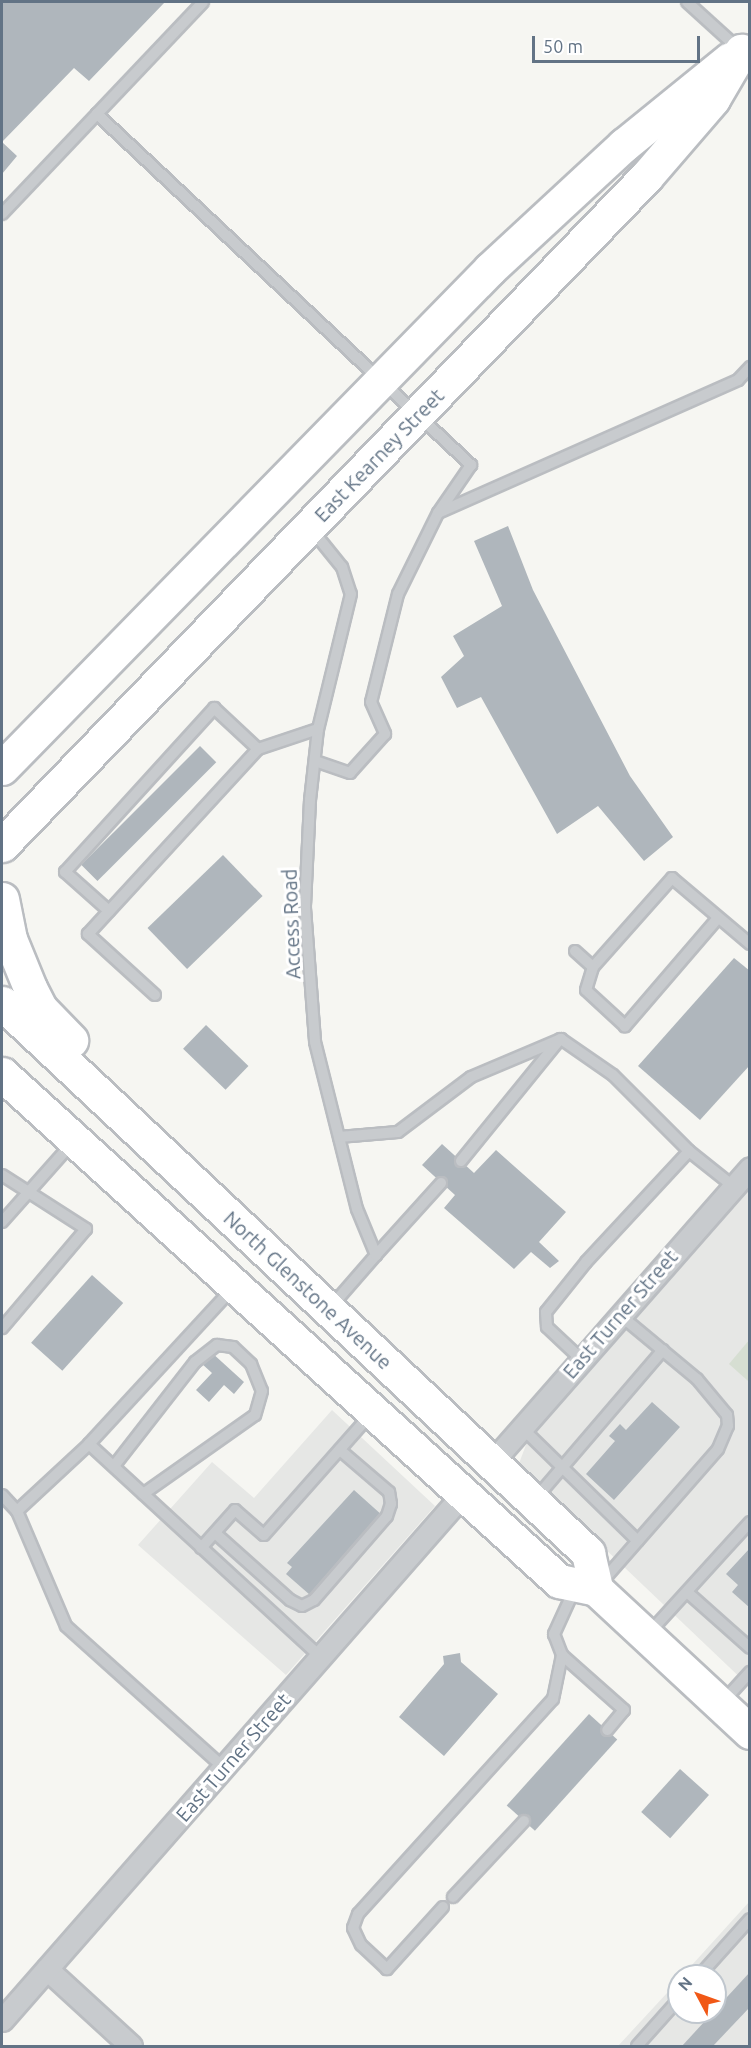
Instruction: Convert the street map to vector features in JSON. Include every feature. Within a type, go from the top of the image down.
[{"type":"main road","points":[[2,768],[382,377],[624,145],[747,51]]},
{"type":"main road","name":"East Kearney Street","points":[[8,839],[646,177],[713,99],[747,51]]},
{"type":"main road","points":[[2,741],[209,525],[339,419]]},
{"type":"main road","points":[[2,863],[8,839]]},
{"type":"main road","points":[[2,899],[10,939],[40,1008],[235,1194],[293,1277]]},
{"type":"main road","name":"North Glenstone Avenue","points":[[2,1003],[588,1553]]},
{"type":"main road","points":[[2,1074],[232,1289],[465,1493],[559,1581],[586,1587],[646,1636],[750,1732]]},
{"type":"main road","points":[[334,1377],[365,1378],[458,1458],[478,1465],[492,1462]]},
{"type":"main road","points":[[465,1493],[488,1494],[554,1549],[588,1553],[586,1587]]},
{"type":"street","name":"East Turner Street","points":[[492,1462],[520,1427],[750,1168]]},
{"type":"street","name":"East Turner Street","points":[[2,2020],[465,1493]]},
{"type":"street","points":[[46,1968],[131,2046]]},
{"type":"lane","points":[[2,214],[203,2]]},
{"type":"lane","points":[[687,2],[747,51]]},
{"type":"lane","points":[[97,114],[382,377],[471,465],[438,513],[398,594],[371,702],[385,734],[350,773],[316,761]]},
{"type":"lane","points":[[438,513],[738,380],[750,367]]},
{"type":"lane","name":"Access Road","points":[[310,528],[342,567],[351,594],[318,729],[305,908],[315,1042],[357,1209],[376,1255]]},
{"type":"lane","points":[[109,911],[65,872],[214,708],[258,749]]},
{"type":"lane","points":[[155,995],[88,933],[258,749],[318,729]]},
{"type":"lane","points":[[718,918],[625,1026],[586,990],[593,967],[672,878],[750,944]]},
{"type":"lane","points":[[575,951],[593,967]]},
{"type":"lane","points":[[339,1137],[398,1132],[471,1077],[561,1039]]},
{"type":"lane","points":[[561,1039],[613,1075],[689,1151],[733,1186]]},
{"type":"lane","points":[[461,1161],[561,1039]]},
{"type":"lane","points":[[3,1216],[26,1196],[73,1142]]},
{"type":"lane","points":[[581,1359],[547,1327],[546,1312],[689,1151]]},
{"type":"lane","points":[[2,1175],[26,1196],[86,1229],[2,1328]]},
{"type":"lane","points":[[328,1310],[441,1183]]},
{"type":"lane","points":[[17,1511],[89,1444],[232,1289]]},
{"type":"lane","points":[[606,1730],[624,1710],[562,1655],[554,1634],[562,1608],[638,1541],[718,1449],[728,1426],[727,1415],[698,1379],[620,1315]]},
{"type":"lane","points":[[114,1466],[195,1362],[217,1345],[233,1347],[251,1364],[262,1391],[255,1415],[143,1494]]},
{"type":"lane","points":[[533,1500],[663,1350]]},
{"type":"lane","points":[[201,1548],[235,1510],[264,1536],[373,1412]]},
{"type":"lane","points":[[520,1427],[564,1465],[577,1485],[638,1541]]},
{"type":"lane","points":[[89,1444],[321,1657]]},
{"type":"lane","points":[[215,1533],[290,1600],[302,1606],[314,1600],[387,1516],[391,1504],[389,1492],[340,1450]]},
{"type":"lane","points":[[2,1495],[17,1511],[66,1626],[224,1768]]},
{"type":"lane","points":[[646,1636],[750,1522]]},
{"type":"lane","points":[[687,1592],[750,1648]]},
{"type":"lane","points":[[443,1907],[387,1968],[361,1945],[352,1929],[358,1914],[553,1699],[562,1655]]},
{"type":"lane","points":[[720,1705],[750,1672]]},
{"type":"lane","points":[[453,1897],[524,1821]]},
{"type":"lane","points":[[710,1964],[750,1919]]},
{"type":"lane","points":[[637,2046],[667,2012]]},
{"type":"shaded area","points":[[749,1183],[749,1340],[730,1364],[749,1382],[749,1686],[518,1466],[529,1437]]},
{"type":"shaded area","points":[[749,1340],[749,1382],[729,1364]]},
{"type":"shaded area","points":[[332,1410],[435,1506],[286,1675],[138,1545],[212,1462],[254,1498]]},
{"type":"shaded area","points":[[749,1902],[749,2046],[618,2046],[667,1993],[667,2024],[727,2024],[727,1964],[693,1964]]},
{"type":"building","points":[[2,2],[165,2],[89,81],[74,68],[2,142]]},
{"type":"building","points":[[2,142],[17,156],[2,174]]},
{"type":"building","points":[[508,526],[533,590],[630,776],[673,837],[644,861],[598,806],[557,834],[481,697],[457,708],[441,677],[464,656],[453,636],[502,606],[474,541]]},
{"type":"building","points":[[200,746],[216,762],[97,881],[81,865]]},
{"type":"building","points":[[223,855],[263,896],[187,969],[147,928]]},
{"type":"building","points":[[734,958],[750,971],[750,1065],[700,1120],[638,1066]]},
{"type":"building","points":[[206,1025],[248,1066],[226,1090],[183,1049]]},
{"type":"building","points":[[442,1144],[474,1173],[496,1150],[566,1212],[539,1242],[559,1261],[550,1268],[531,1252],[514,1269],[444,1208],[455,1195],[422,1165]]},
{"type":"building","points":[[92,1275],[123,1303],[62,1371],[31,1343]]},
{"type":"building","points":[[211,1352],[244,1382],[234,1394],[224,1385],[209,1402],[196,1390],[212,1373],[201,1363]]},
{"type":"building","points":[[652,1402],[680,1427],[614,1500],[586,1474],[615,1441],[609,1436],[620,1424],[626,1430]]},
{"type":"building","points":[[354,1490],[383,1516],[310,1595],[286,1574],[292,1567],[287,1563]]},
{"type":"building","points":[[750,1548],[750,1608],[732,1592],[738,1585],[726,1574]]},
{"type":"building","points":[[460,1653],[461,1662],[498,1694],[444,1756],[399,1717],[444,1664],[443,1656]]},
{"type":"building","points":[[589,1714],[617,1739],[535,1831],[507,1805]]},
{"type":"building","points":[[680,1769],[709,1795],[670,1838],[641,1812]]},
{"type":"building","points":[[750,1972],[750,2007],[713,2046],[682,2046],[702,2024],[727,2024],[727,1997]]}]
